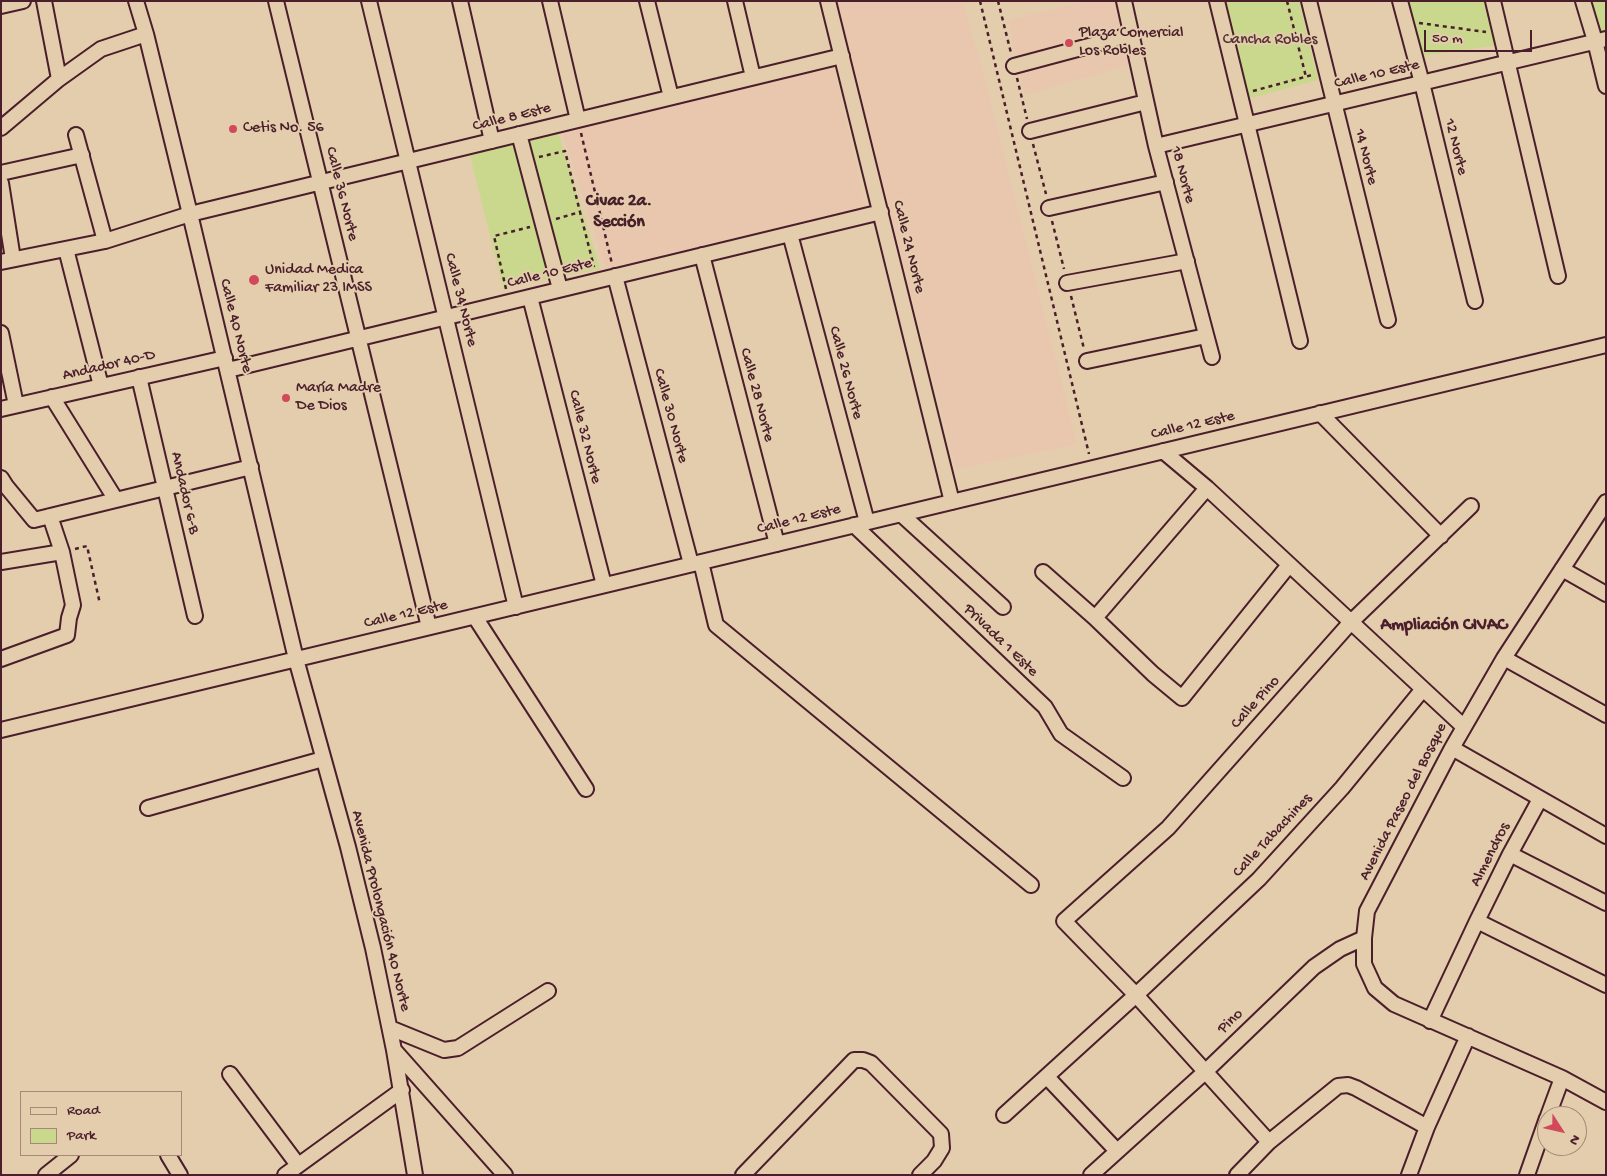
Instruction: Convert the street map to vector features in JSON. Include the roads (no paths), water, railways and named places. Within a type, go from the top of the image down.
[{"type":"street","points":[[1,6],[23,1]]},
{"type":"street","points":[[44,1],[59,79]]},
{"type":"street","name":"Calle 40 Norte","points":[[136,1],[146,34],[190,214],[296,659]]},
{"type":"street","name":"Calle 36 Norte","points":[[276,1],[429,627]]},
{"type":"street","name":"Calle 34 Norte","points":[[369,1],[516,606]]},
{"type":"street","points":[[460,1],[492,141]]},
{"type":"street","points":[[550,1],[578,120]]},
{"type":"street","points":[[647,1],[672,97]]},
{"type":"street","points":[[735,1],[753,77]]},
{"type":"street","name":"Calle 24 Norte","points":[[828,1],[952,502]]},
{"type":"street","name":"18 Norte","points":[[1124,1],[1156,146],[1212,358]]},
{"type":"street","points":[[1216,1],[1300,341]]},
{"type":"street","name":"14 Norte","points":[[1309,1],[1388,320]]},
{"type":"street","name":"12 Norte","points":[[1400,1],[1475,301]]},
{"type":"street","points":[[1492,1],[1558,276]]},
{"type":"street","points":[[1583,1],[1600,40],[1606,86]]},
{"type":"street","points":[[1,128],[59,79],[101,49],[146,34]]},
{"type":"street","points":[[1014,66],[1130,35]]},
{"type":"street","name":"Calle 10 Este","points":[[1156,146],[1600,40]]},
{"type":"street","name":"Calle 8 Este","points":[[7,260],[105,241],[190,214],[842,56]]},
{"type":"street","points":[[1030,131],[1146,102]]},
{"type":"street","points":[[519,134],[560,289]]},
{"type":"street","points":[[76,135],[105,241]]},
{"type":"street","points":[[1,173],[82,156]]},
{"type":"street","points":[[1049,208],[1166,182]]},
{"type":"street","points":[[1,183],[7,260]]},
{"type":"street","name":"Calle 10 Este","points":[[226,364],[358,338],[881,212]]},
{"type":"street","name":"Calle 26 Norte","points":[[790,234],[860,524]]},
{"type":"street","points":[[66,249],[101,386]]},
{"type":"street","name":"Calle 28 Norte","points":[[702,255],[777,544]]},
{"type":"street","points":[[1067,283],[1187,261]]},
{"type":"street","name":"Calle 30 Norte","points":[[615,276],[696,563],[716,625],[1031,885]]},
{"type":"street","name":"Calle 32 Norte","points":[[530,297],[604,585]]},
{"type":"street","points":[[1,333],[16,406]]},
{"type":"street","points":[[1087,361],[1206,336]]},
{"type":"street","name":"Calle 12 Este","points":[[1,730],[1606,345]]},
{"type":"street","name":"Andador 40-D","points":[[1,409],[139,377],[226,364]]},
{"type":"street","name":"Andador 6-B","points":[[139,377],[195,616]]},
{"type":"street","points":[[52,397],[116,500]]},
{"type":"street","points":[[1320,413],[1441,536]]},
{"type":"street","name":"Avenida Paseo del Bosque","points":[[1163,451],[1207,488],[1464,727],[1367,911],[1364,964],[1375,988],[1394,1004],[1562,1078],[1606,1102]]},
{"type":"street","points":[[1,478],[34,520],[251,467]]},
{"type":"street","points":[[1095,618],[1207,488]]},
{"type":"street","points":[[1464,727],[1504,658],[1606,502]]},
{"type":"street","name":"Calle Pino","points":[[1136,995],[1064,921],[1168,828],[1351,622],[1471,506]]},
{"type":"street","points":[[901,514],[1002,607]]},
{"type":"street","points":[[1,659],[67,635],[73,605],[62,552],[50,516]]},
{"type":"street","name":"Privada 1 Este","points":[[860,524],[1045,708],[1061,734],[1123,778]]},
{"type":"street","points":[[1,562],[62,552]]},
{"type":"street","points":[[1043,572],[1095,618],[1153,674],[1182,698],[1289,565]]},
{"type":"street","points":[[1562,569],[1606,594]]},
{"type":"street","points":[[475,617],[586,789]]},
{"type":"street","points":[[1504,658],[1606,715]]},
{"type":"street","name":"Avenida Prolongación 40 Norte","points":[[296,659],[373,948],[402,1090],[416,1175]]},
{"type":"street","name":"Calle Tabachines","points":[[1004,1115],[1136,995],[1258,879],[1342,788],[1423,689]]},
{"type":"street","points":[[1452,748],[1606,836]]},
{"type":"street","points":[[148,808],[323,759]]},
{"type":"street","name":"Almendros","points":[[1430,1021],[1510,854],[1540,799]]},
{"type":"street","points":[[1510,854],[1606,903]]},
{"type":"street","points":[[1477,921],[1606,984]]},
{"type":"street","name":"Pino","points":[[1091,1175],[1206,1071],[1314,967],[1340,949],[1364,938]]},
{"type":"street","points":[[390,1028],[444,1050],[458,1048],[548,991]]},
{"type":"street","points":[[1136,995],[1269,1142]]},
{"type":"street","points":[[1409,1175],[1427,1127],[1468,1036]]},
{"type":"street","points":[[394,1050],[505,1175]]},
{"type":"street","points":[[743,1175],[854,1060],[872,1062],[941,1134],[942,1148],[934,1161],[920,1175]]},
{"type":"street","points":[[230,1074],[298,1165]]},
{"type":"street","points":[[1047,1076],[1117,1151]]},
{"type":"street","points":[[1551,1106],[1562,1078]]},
{"type":"street","points":[[1237,1175],[1269,1142],[1338,1086],[1348,1085],[1427,1127]]},
{"type":"street","points":[[285,1175],[402,1090]]},
{"type":"street","points":[[1527,1175],[1537,1146]]},
{"type":"street","points":[[54,1172],[70,1156]]},
{"type":"street","points":[[169,1156],[180,1175]]},
{"type":"place","name":"Plaza Comercial Los Robles","points":[[1069,43]]},
{"type":"place","name":"Cetis No. 56","points":[[233,129]]},
{"type":"place","name":"Unidad Medica Familiar 23 IMSS","points":[[254,280]]},
{"type":"place","name":"María Madre De Dios","points":[[286,398]]},
{"type":"district","name":"Civac 2a. Sección","points":[[619,212]]},
{"type":"district","name":"Ampliación CIVAC","points":[[1444,626]]},
{"type":"park label","name":"Cancha Robles","points":[[1270,41]]}]
